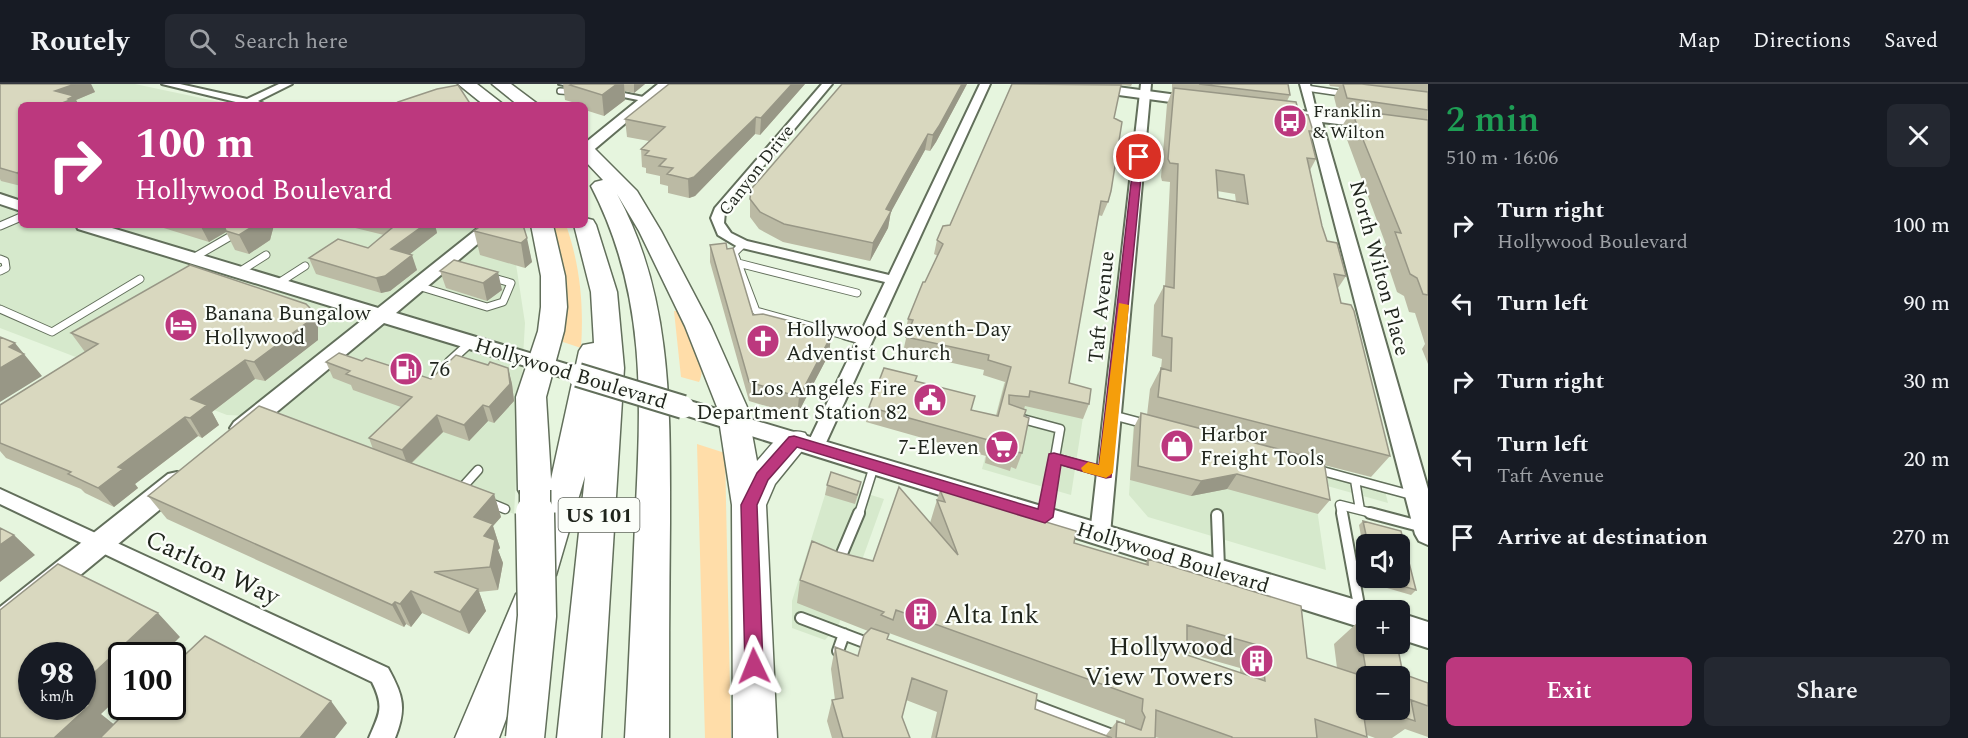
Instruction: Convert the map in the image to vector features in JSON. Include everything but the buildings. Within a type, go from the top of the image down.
[{"type":"highway","points":[[466,84],[477,102]]},
{"type":"highway","points":[[466,84],[491,102]]},
{"type":"highway","points":[[500,84],[526,102]]},
{"type":"highway","points":[[588,150],[626,191],[650,231],[698,326],[736,423],[749,505],[755,738]]},
{"type":"highway","name":"US 101","points":[[588,150],[634,254],[650,323],[655,419],[647,738]]},
{"type":"highway","points":[[525,738],[537,616],[520,499],[531,397],[539,363],[551,331],[554,307],[553,276],[543,228]]},
{"type":"highway","name":"US 101","points":[[579,738],[610,368],[604,292],[586,228]]},
{"type":"highway","points":[[477,738],[524,621],[559,512],[576,443],[604,292]]},
{"type":"highway","points":[[749,505],[762,477],[805,444]]},
{"type":"main road","points":[[588,150],[666,84]]},
{"type":"main road","points":[[1067,84],[1145,89],[1210,103]]},
{"type":"main road","points":[[1283,113],[1428,131]]},
{"type":"main road","name":"North Wilton Place","points":[[1314,117],[1427,531]]},
{"type":"main road","points":[[0,200],[18,205]]},
{"type":"main road","name":"Hollywood Boulevard","points":[[97,228],[1356,613]]},
{"type":"main road","points":[[223,444],[260,418],[418,286],[450,267],[489,228]]},
{"type":"main road","points":[[0,624],[197,464]]},
{"type":"main road","points":[[1410,629],[1428,635]]},
{"type":"street","points":[[166,84],[249,102],[287,84]]},
{"type":"street","name":"Canyon Drive","points":[[827,84],[719,211],[716,218],[721,232],[743,244],[893,280]]},
{"type":"street","points":[[805,444],[865,341],[985,84]]},
{"type":"street","name":"North Wilton Place","points":[[1305,86],[1314,117]]},
{"type":"street","points":[[562,88],[583,88],[648,99]]},
{"type":"street","name":"Taft Avenue","points":[[1100,534],[1145,89]]},
{"type":"street","name":"Carlton Way","points":[[0,496],[380,675],[393,698],[389,727],[381,738]]},
{"type":"lane","points":[[1305,86],[1351,94]]},
{"type":"lane","points":[[0,226],[18,218]]},
{"type":"lane","points":[[193,258],[245,228]]},
{"type":"lane","points":[[743,244],[734,253],[756,311],[865,341]]},
{"type":"lane","points":[[239,272],[266,255]]},
{"type":"lane","points":[[0,259],[5,261],[6,268],[0,271]]},
{"type":"lane","points":[[738,263],[857,293]]},
{"type":"lane","points":[[277,284],[305,266]]},
{"type":"lane","points":[[418,286],[487,307],[503,302],[511,283],[478,274]]},
{"type":"lane","points":[[0,309],[52,332],[140,279]]},
{"type":"lane","points":[[443,368],[471,342]]},
{"type":"lane","points":[[1008,415],[1060,429],[1045,517]]},
{"type":"lane","points":[[1112,415],[1160,428]]},
{"type":"lane","points":[[1054,458],[1106,473]]},
{"type":"lane","points":[[836,568],[859,514],[874,465]]},
{"type":"lane","points":[[1309,468],[1418,497]]},
{"type":"lane","points":[[468,495],[478,470]]},
{"type":"lane","points":[[1355,480],[1360,510]]},
{"type":"lane","points":[[448,488],[468,495],[520,499]]},
{"type":"lane","points":[[1360,600],[1340,505],[1427,531]]},
{"type":"lane","points":[[1217,514],[1219,571]]},
{"type":"lane","points":[[801,618],[887,651]]},
{"type":"lane","points":[[838,651],[844,634]]},
{"type":"lane","points":[[1017,700],[1120,738]]},
{"type":"shaded area","points":[[42,84],[135,84],[220,102],[18,102],[18,228],[510,228],[525,323],[514,514],[277,417],[227,415],[0,328],[0,99]]},
{"type":"shaded area","points":[[553,228],[567,228],[575,255],[582,316],[581,348],[563,342],[567,286]]},
{"type":"shaded area","points":[[674,311],[681,311],[700,357],[699,382],[681,377]]},
{"type":"shaded area","points":[[1004,383],[1085,404],[1071,495],[982,469]]},
{"type":"shaded area","points":[[1134,417],[1383,483],[1388,503],[1313,482],[1326,570],[1148,517],[1129,495]]},
{"type":"shaded area","points":[[697,444],[725,453],[731,738],[705,738]]},
{"type":"shaded area","points":[[829,482],[884,499],[839,624],[825,640],[792,628],[792,601]]},
{"type":"slow traffic","points":[[1088,468],[1106,473],[1123,305]]},
{"type":"place","name":"Franklin & Wilton","points":[[1290,121]]},
{"type":"place","name":"Banana Bungalow Hollywood","points":[[181,325]]},
{"type":"place","name":"Hollywood Seventh-Day Adventist Church","points":[[763,341]]},
{"type":"place","name":"76","points":[[406,369]]},
{"type":"place","name":"Los Angeles Fire Department Station 82","points":[[930,400]]},
{"type":"place","name":"Harbor Freight Tools","points":[[1177,446]]},
{"type":"place","name":"7-Eleven","points":[[1002,447]]},
{"type":"place","name":"Alta Ink","points":[[921,614]]},
{"type":"place","name":"Hollywood View Towers","points":[[1257,661]]},
{"type":"route","points":[[754,666],[749,505],[762,477],[794,441],[1045,517],[1054,458],[1106,473],[1139,157]]}]
